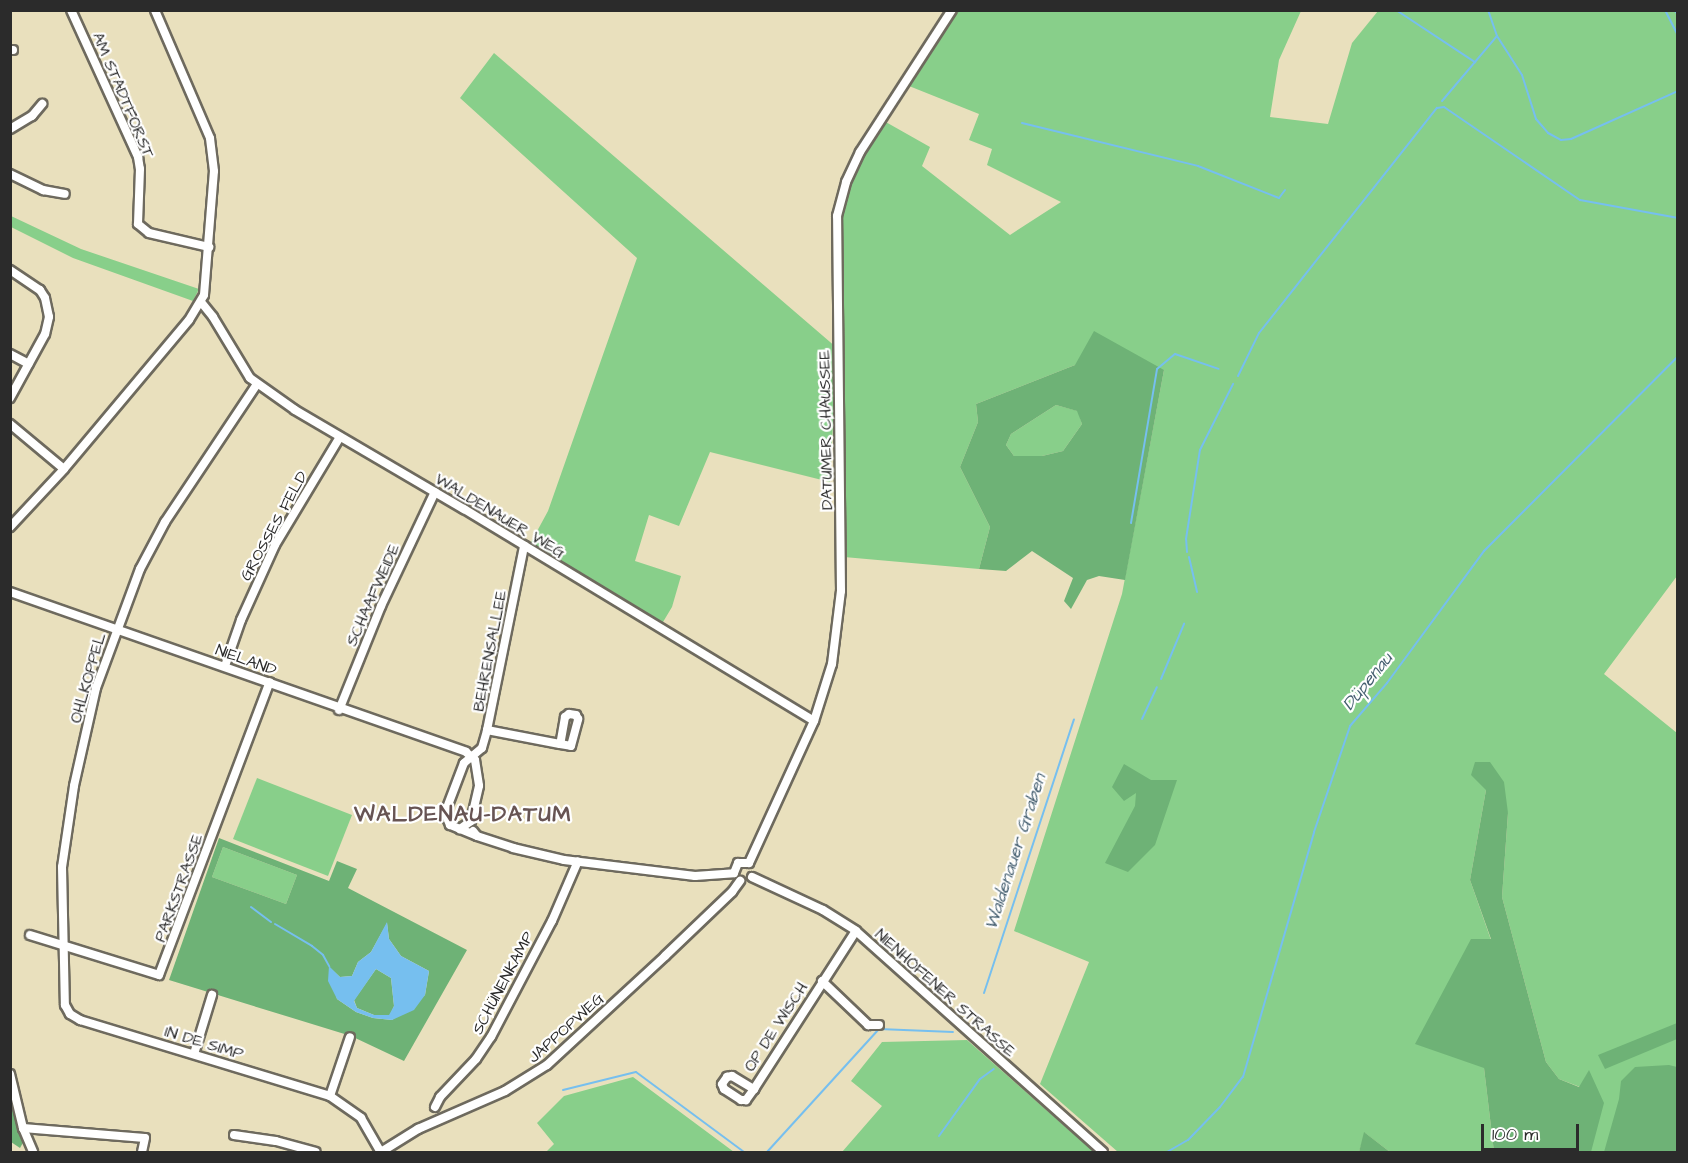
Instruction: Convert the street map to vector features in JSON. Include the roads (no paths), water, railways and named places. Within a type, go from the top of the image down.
[{"type":"street","name":"AM STADTFORST","points":[[71,10],[138,157],[140,169],[138,224],[149,232],[209,247]]},
{"type":"street","points":[[10,527],[64,469],[189,320],[201,302],[206,289],[214,171],[210,138],[154,10]]},
{"type":"street","name":"DATUMER CHAUSSEE","points":[[749,863],[814,721],[830,675],[841,591],[837,216],[846,182],[860,152],[952,10]]},
{"type":"street","points":[[10,129],[32,116],[42,104]]},
{"type":"street","points":[[10,174],[43,190],[65,194]]},
{"type":"street","points":[[10,270],[34,284],[45,298],[48,308],[48,326],[10,398]]},
{"type":"street","name":"WALDENAUER WEG","points":[[201,302],[213,317],[250,378],[295,410],[814,721]]},
{"type":"street","points":[[10,354],[29,364]]},
{"type":"street","name":"OHLKOPPEL","points":[[70,1014],[65,1005],[62,867],[74,786],[96,687],[140,569],[165,522],[257,384]]},
{"type":"street","points":[[10,424],[64,469]]},
{"type":"street","name":"GROSSES FELD","points":[[225,666],[241,620],[275,545],[340,436]]},
{"type":"street","name":"SCHAAFWEIDE","points":[[339,710],[381,606],[435,492]]},
{"type":"street","name":"BEHRENSALLEE","points":[[460,829],[450,825],[445,813],[464,763],[482,748],[524,546]]},
{"type":"street","name":"NIELAND","points":[[10,592],[270,682],[339,710],[459,749],[472,756]]},
{"type":"street","name":"PARKSTRASSE","points":[[30,935],[155,975],[163,972],[270,682]]},
{"type":"street","points":[[487,730],[560,744]]},
{"type":"street","points":[[472,756],[477,765],[479,786],[469,824],[475,835]]},
{"type":"street","points":[[460,829],[469,824]]},
{"type":"street","points":[[460,829],[513,848],[578,861],[695,876],[734,873]]},
{"type":"street","name":"SCHÜNENKAMP","points":[[435,1107],[440,1097],[476,1059],[491,1037],[552,921],[578,861]]},
{"type":"street","points":[[738,863],[749,863],[754,872],[747,881],[740,881],[734,873],[738,863]]},
{"type":"street","name":"NIENHÖFENER STRASSE","points":[[752,877],[821,909],[856,932],[1103,1152]]},
{"type":"street","name":"JAPPOPWEG","points":[[381,1152],[423,1126],[505,1092],[548,1065],[732,892],[740,881]]},
{"type":"street","name":"OP DE WISCH","points":[[754,1089],[822,981],[856,932]]},
{"type":"street","name":"OP DE WISCH","points":[[822,981],[868,1024],[879,1025]]},
{"type":"street","points":[[194,1054],[212,995]]},
{"type":"street","name":"IN DE SIMP","points":[[70,1014],[80,1020],[330,1096],[361,1118],[381,1152]]},
{"type":"street","points":[[330,1096],[350,1037]]},
{"type":"street","points":[[10,1074],[23,1128],[33,1152]]},
{"type":"street","points":[[23,1128],[145,1138],[142,1152]]},
{"type":"street","points":[[234,1135],[276,1140],[316,1152]]},
{"type":"water","points":[[387,922],[389,939],[401,956],[429,971],[425,995],[414,1010],[392,1020],[373,1018],[356,1012],[337,999],[328,981],[329,966],[340,977],[352,976],[358,962],[371,952]],"holes":[[[376,969],[391,978],[394,1006],[389,1015],[374,1015],[357,1008],[354,1001]]]},
{"type":"waterway","points":[[1396,10],[1475,62]]},
{"type":"waterway","points":[[1442,101],[1497,36],[1488,10]]},
{"type":"waterway","points":[[1665,10],[1678,35]]},
{"type":"waterway","points":[[1674,10],[1678,14]]},
{"type":"waterway","points":[[1497,36],[1522,75],[1536,119],[1548,133],[1561,140],[1571,139],[1678,91]]},
{"type":"waterway","points":[[1238,376],[1259,333],[1437,108],[1444,107],[1580,200],[1678,218]]},
{"type":"waterway","points":[[1022,123],[1198,166],[1279,198],[1285,190]]},
{"type":"waterway","points":[[1131,523],[1157,369],[1175,354],[1219,369]]},
{"type":"waterway","name":"Düpenau","points":[[1167,1152],[1188,1140],[1220,1107],[1243,1077],[1314,832],[1350,726],[1387,683],[1484,551],[1678,356]]},
{"type":"waterway","points":[[1187,552],[1186,539],[1200,450],[1233,384]]},
{"type":"waterway","points":[[1189,557],[1197,592]]},
{"type":"waterway","points":[[1161,679],[1184,624]]},
{"type":"waterway","points":[[124,627],[139,632]]},
{"type":"waterway","points":[[119,635],[142,642]]},
{"type":"waterway","points":[[150,636],[174,645]]},
{"type":"waterway","points":[[185,648],[222,662]]},
{"type":"waterway","points":[[212,667],[229,673]]},
{"type":"waterway","points":[[234,675],[265,686]]},
{"type":"waterway","points":[[1142,719],[1157,687]]},
{"type":"waterway","name":"Waldenauer Graben","points":[[984,993],[1074,719]]},
{"type":"waterway","points":[[251,907],[271,922]]},
{"type":"waterway","points":[[275,924],[312,946],[323,955],[329,966]]},
{"type":"waterway","points":[[899,965],[949,1009]]},
{"type":"waterway","name":"Waldenauer Graben","points":[[767,1152],[879,1029],[953,1032]]},
{"type":"waterway","points":[[939,1136],[980,1079],[994,1069]]},
{"type":"waterway","points":[[563,1090],[636,1072],[744,1152]]},
{"type":"district","name":"WALDENAU-DATUM","points":[[463,815]]}]
